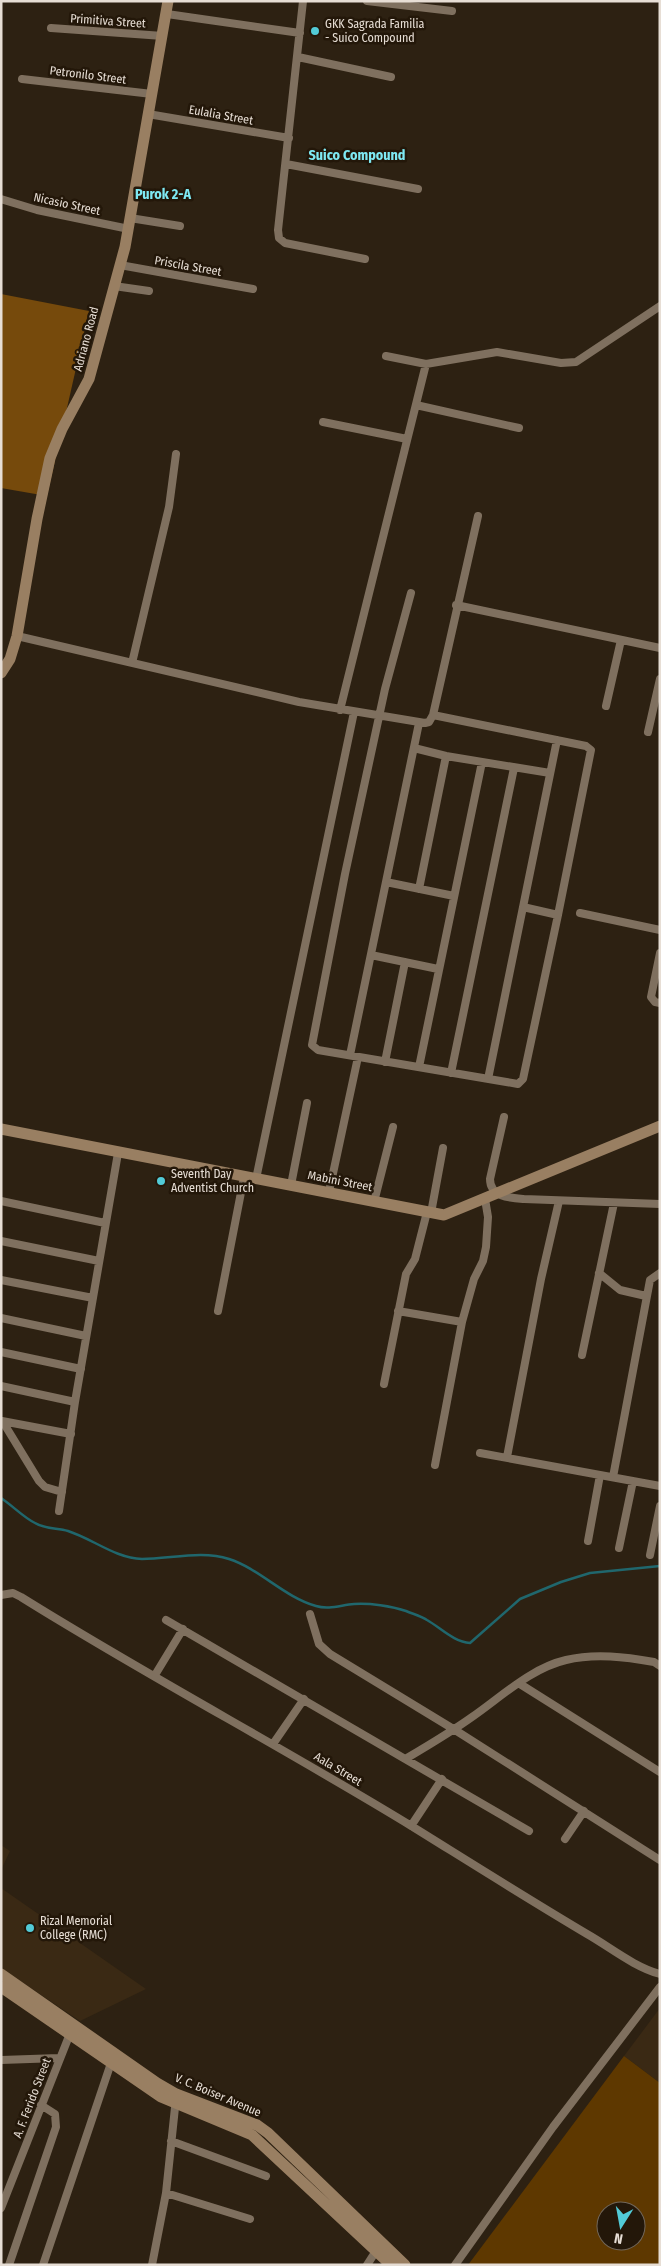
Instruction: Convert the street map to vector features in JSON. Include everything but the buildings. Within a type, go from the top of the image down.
[{"type":"street","name":"Adriano Road","points":[[1,674],[10,659],[17,636],[37,519],[50,458],[62,429],[89,379],[120,265],[168,1]]},
{"type":"street","points":[[303,1],[279,238],[285,243],[365,259]]},
{"type":"street","points":[[367,1],[452,11]]},
{"type":"street","points":[[166,14],[300,33]]},
{"type":"street","name":"Primitiva Street","points":[[51,28],[162,36]]},
{"type":"street","points":[[298,57],[391,77]]},
{"type":"street","name":"Petronilo Street","points":[[22,79],[152,94]]},
{"type":"street","name":"Eulalia Street","points":[[148,114],[289,138]]},
{"type":"street","points":[[286,164],[418,189]]},
{"type":"street","name":"Nicasio Street","points":[[1,199],[37,210],[129,223],[180,226]]},
{"type":"street","name":"Priscila Street","points":[[120,265],[253,289]]},
{"type":"street","points":[[114,286],[149,291]]},
{"type":"street","points":[[386,356],[426,364],[497,352],[561,363],[576,362],[660,306]]},
{"type":"street","points":[[340,710],[426,364]]},
{"type":"street","points":[[416,405],[519,428]]},
{"type":"street","points":[[323,422],[408,438]]},
{"type":"street","points":[[132,664],[169,507],[176,454]]},
{"type":"street","points":[[17,636],[132,664],[340,710],[419,723],[429,722],[433,715],[456,605],[478,516]]},
{"type":"street","points":[[411,593],[391,662],[379,716],[312,1042],[315,1049],[515,1084],[522,1081],[591,750],[586,746],[433,715]]},
{"type":"street","points":[[456,605],[660,648]]},
{"type":"street","points":[[606,706],[621,640]]},
{"type":"street","points":[[648,732],[660,680]]},
{"type":"street","points":[[218,1311],[250,1178],[354,712]]},
{"type":"street","points":[[350,1055],[419,723]]},
{"type":"street","points":[[488,1079],[557,740]]},
{"type":"street","points":[[414,748],[446,756],[550,773]]},
{"type":"street","points":[[419,888],[446,756]]},
{"type":"street","points":[[419,1067],[482,762]]},
{"type":"street","points":[[451,1073],[514,768]]},
{"type":"street","points":[[386,882],[454,896]]},
{"type":"street","points":[[523,907],[558,915]]},
{"type":"street","points":[[580,913],[660,930]]},
{"type":"street","points":[[660,953],[651,997],[655,1002],[660,1003]]},
{"type":"street","points":[[371,955],[438,969]]},
{"type":"street","points":[[385,1062],[404,962]]},
{"type":"street","points":[[330,1192],[358,1057]]},
{"type":"street","points":[[292,1185],[307,1103]]},
{"type":"street","points":[[504,1117],[490,1179],[497,1194],[514,1198],[559,1201],[660,1204]]},
{"type":"street","name":"Mabini Street","points":[[1,1129],[118,1153],[330,1192],[429,1213],[450,1214],[660,1126]]},
{"type":"street","points":[[374,1202],[393,1127]]},
{"type":"street","points":[[384,1384],[406,1274],[415,1259],[429,1213],[443,1148]]},
{"type":"street","points":[[59,1511],[75,1402],[118,1153]]},
{"type":"street","points":[[435,1465],[462,1322],[474,1279],[483,1261],[486,1247],[488,1217],[485,1199]]},
{"type":"street","points":[[507,1458],[541,1279],[559,1201]]},
{"type":"street","points":[[1,1202],[106,1223]]},
{"type":"street","points":[[582,1355],[592,1300],[614,1203]]},
{"type":"street","points":[[1,1241],[99,1262]]},
{"type":"street","points":[[599,1273],[620,1290],[646,1296]]},
{"type":"street","points":[[613,1477],[646,1296],[650,1280],[660,1273]]},
{"type":"street","points":[[1,1280],[93,1298]]},
{"type":"street","points":[[398,1311],[462,1322]]},
{"type":"street","points":[[1,1318],[86,1336]]},
{"type":"street","points":[[1,1352],[81,1369]]},
{"type":"street","points":[[1,1386],[75,1402]]},
{"type":"street","points":[[2,1422],[71,1434]]},
{"type":"street","points":[[2,1422],[39,1480],[45,1487],[62,1492]]},
{"type":"street","points":[[480,1452],[660,1486]]},
{"type":"street","points":[[588,1541],[600,1475]]},
{"type":"street","points":[[619,1548],[633,1481]]},
{"type":"street","points":[[650,1555],[660,1506]]},
{"type":"street","name":"Aala Street","points":[[1,1595],[13,1592],[21,1596],[77,1632],[273,1744],[411,1826],[542,1908],[640,1965],[660,1974]]},
{"type":"street","points":[[310,1614],[319,1644],[325,1650],[660,1860]]},
{"type":"street","points":[[166,1620],[529,1830]]},
{"type":"street","points":[[155,1676],[183,1629]]},
{"type":"street","points":[[407,1758],[455,1730],[539,1670],[567,1659],[614,1657],[654,1662],[660,1666]]},
{"type":"street","points":[[520,1684],[660,1772]]},
{"type":"street","points":[[273,1744],[304,1699]]},
{"type":"street","points":[[411,1826],[442,1779]]},
{"type":"street","points":[[565,1839],[584,1811]]},
{"type":"street","name":"V. C. Boiser Avenue","points":[[2,1980],[176,2099]]},
{"type":"street","points":[[455,2265],[553,2127],[660,1987]]},
{"type":"street","name":"V. C. Boiser Avenue","points":[[72,2029],[111,2063],[176,2099],[252,2135],[307,2178],[405,2265]]},
{"type":"street","name":"A. F. Ferido Street","points":[[1,2208],[72,2029]]},
{"type":"street","points":[[1,2060],[60,2058]]},
{"type":"street","points":[[42,2265],[111,2063]]},
{"type":"street","points":[[152,2265],[166,2193],[176,2099]]},
{"type":"street","points":[[9,2265],[56,2127],[55,2114],[41,2105]]},
{"type":"street","points":[[171,2141],[266,2176]]},
{"type":"street","name":"V. C. Boiser Avenue","points":[[307,2178],[391,2265]]},
{"type":"street","points":[[166,2193],[250,2219]]},
{"type":"street","points":[[367,2265],[376,2251]]},
{"type":"shaded area","points":[[1,294],[89,311],[47,496],[1,488]]},
{"type":"shaded area","points":[[1,1845],[10,1851],[1,1870]]},
{"type":"shaded area","name":"Rizal Memorial College (RMC)","points":[[1,1888],[146,1989],[80,2021],[1,1968]]},
{"type":"shaded area","points":[[660,2008],[660,2083],[624,2056]]},
{"type":"shaded area","points":[[624,2056],[660,2083],[660,2265],[468,2265]]},
{"type":"waterway","points":[[1,1498],[26,1518],[39,1525],[77,1534],[113,1552],[132,1558],[219,1556],[251,1569],[304,1602],[321,1607],[374,1604],[394,1608],[422,1617],[458,1640],[470,1643],[520,1599],[561,1582],[590,1573],[660,1566]]},
{"type":"place","name":"GKK Sagrada Familia - Suico Compound","points":[[315,31]]},
{"type":"place","name":"Seventh Day Adventist Church","points":[[161,1181]]},
{"type":"place","name":"Rizal Memorial College (RMC)","points":[[30,1928]]},
{"type":"district","name":"Suico Compound","points":[[357,155]]},
{"type":"district","name":"Purok 2-A","points":[[163,194]]}]
